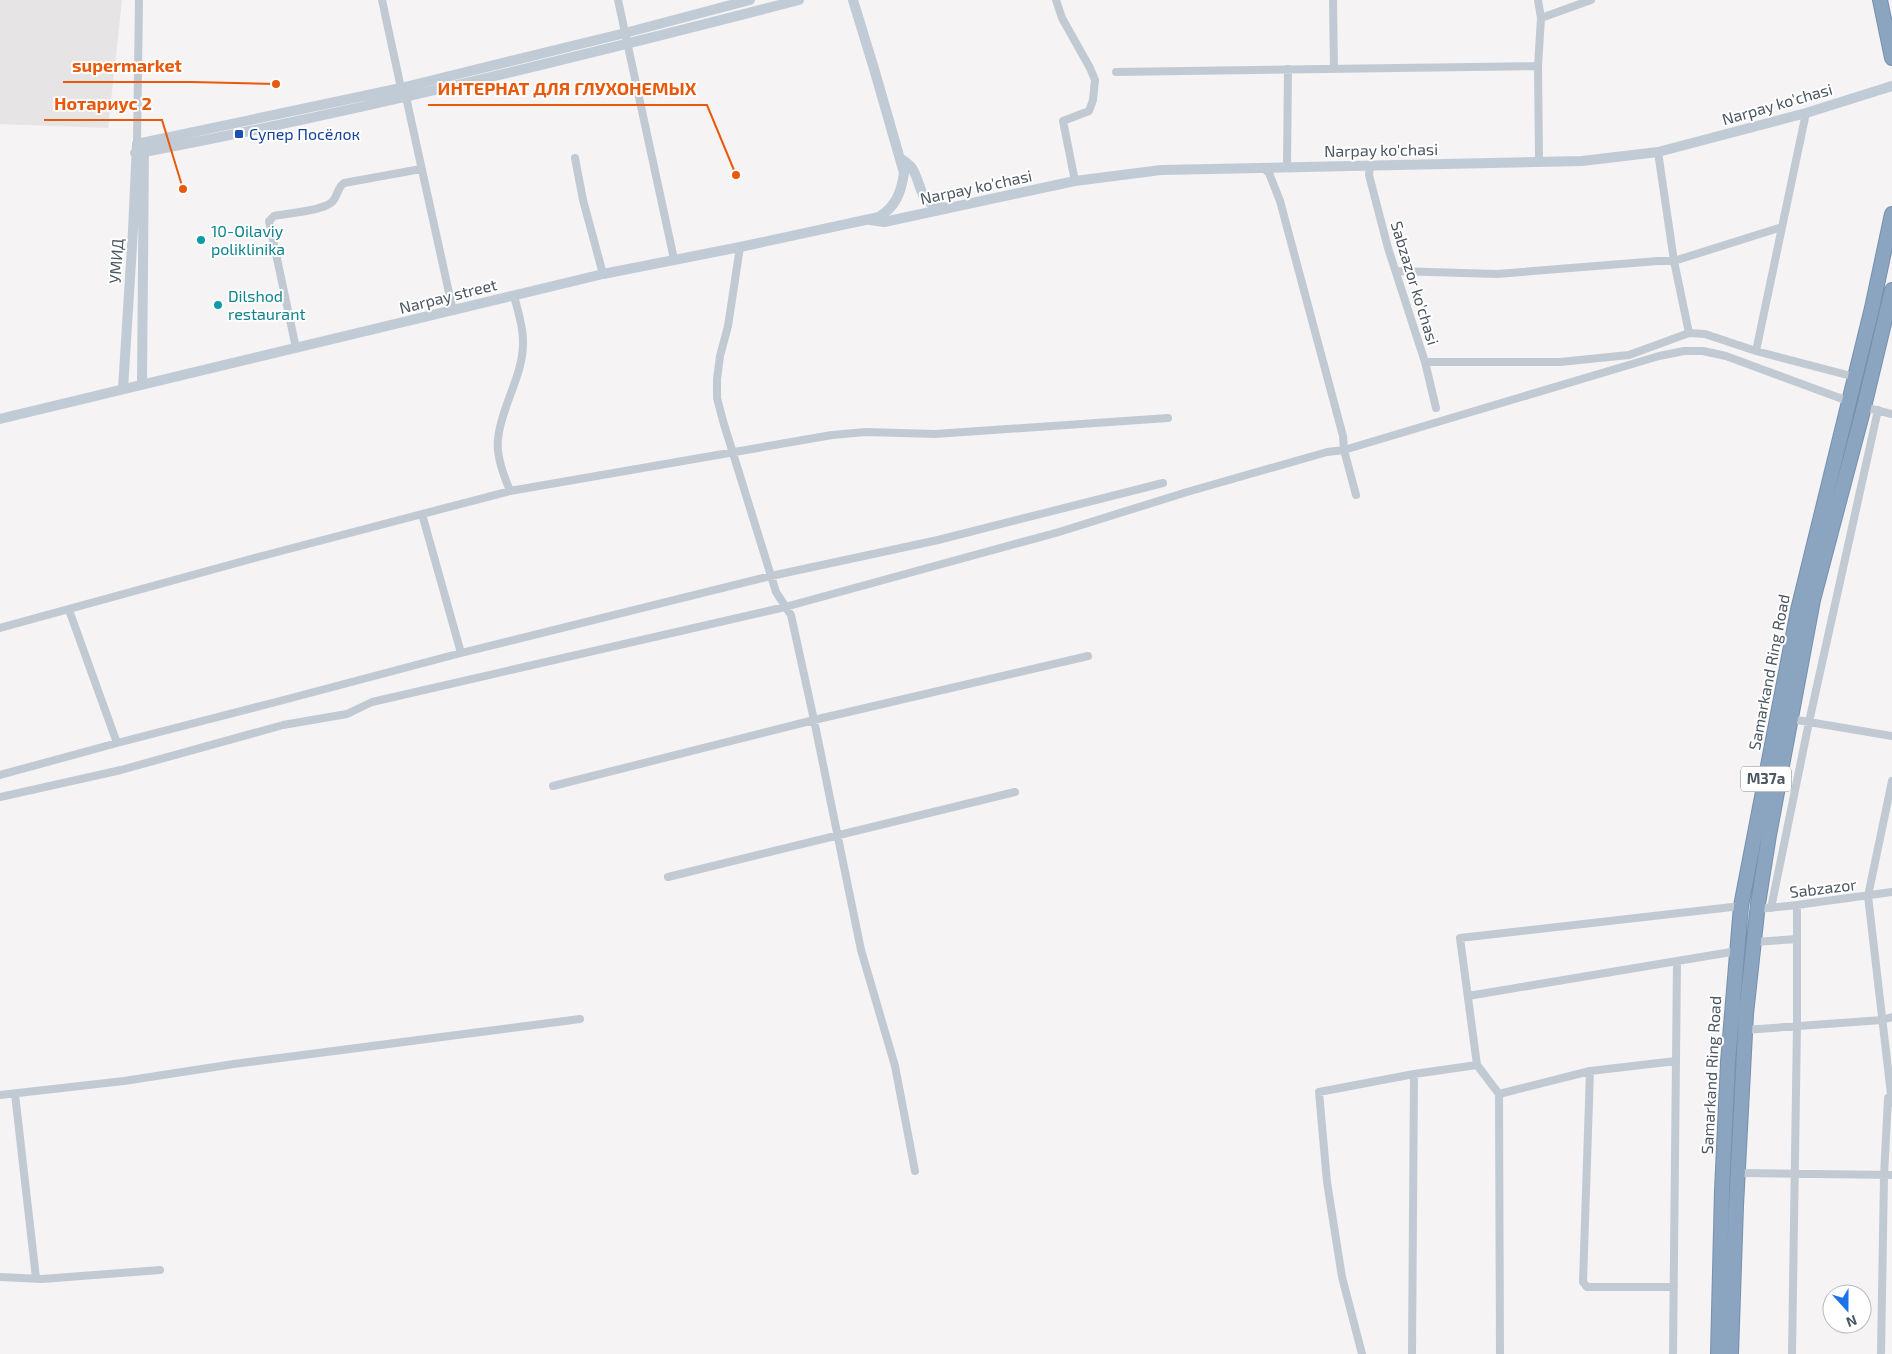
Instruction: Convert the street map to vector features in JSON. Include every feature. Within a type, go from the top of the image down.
[{"type":"highway","points":[[1880,0],[1892,58]]},
{"type":"highway","name":"Samarkand Ring Road","points":[[1718,1354],[1722,1190],[1732,1012],[1741,906],[1798,610],[1872,308],[1892,214]]},
{"type":"highway","name":"Samarkand Ring Road","points":[[1731,1354],[1746,1014],[1754,942],[1764,908],[1769,835],[1813,600],[1864,407],[1892,290]]},
{"type":"highway","points":[[1732,1012],[1746,1014]]},
{"type":"street","name":"УМИД","points":[[139,0],[142,385]]},
{"type":"street","points":[[382,0],[453,311]]},
{"type":"street","points":[[618,0],[674,259]]},
{"type":"street","points":[[139,145],[248,132],[750,0]]},
{"type":"street","points":[[404,92],[628,44],[799,0]]},
{"type":"street","points":[[852,0],[900,158],[911,166],[922,194],[928,203],[934,206],[953,207]]},
{"type":"street","points":[[1056,0],[1062,18],[1095,80],[1093,100],[1088,111],[1063,121],[1075,181]]},
{"type":"street","points":[[1333,0],[1334,69]]},
{"type":"street","points":[[1538,0],[1541,18],[1538,66],[1539,162]]},
{"type":"street","points":[[1541,18],[1591,0]]},
{"type":"street","points":[[1116,72],[1538,66]]},
{"type":"street","points":[[1287,166],[1288,69]]},
{"type":"street","name":"Narpay ko'chasi","points":[[867,220],[884,222],[1075,181],[1161,170],[1582,161],[1658,152],[1806,112],[1892,86]]},
{"type":"street","points":[[1756,351],[1806,112]]},
{"type":"street","name":"УМИД","points":[[123,389],[139,145]]},
{"type":"street","points":[[1658,152],[1674,261],[1689,333]]},
{"type":"street","points":[[575,158],[583,200],[603,274]]},
{"type":"street","name":"Narpay street","points":[[0,419],[603,274],[879,217],[889,210],[902,186],[904,173],[900,158]]},
{"type":"street","name":"Sabzazor ko'chasi","points":[[1370,166],[1369,175],[1388,248],[1425,362],[1436,408]]},
{"type":"street","points":[[1262,167],[1269,173],[1280,201],[1343,436],[1344,450],[1356,494]]},
{"type":"street","points":[[296,348],[269,221],[274,216],[326,206],[334,200],[339,186],[344,183],[421,169]]},
{"type":"street","points":[[1396,271],[1497,274],[1674,261],[1782,227]]},
{"type":"street","points":[[740,247],[728,326],[720,356],[717,398],[776,592],[790,615],[814,720],[861,950],[895,1066],[915,1171]]},
{"type":"street","points":[[510,491],[503,473],[498,440],[501,423],[519,365],[523,343],[514,296]]},
{"type":"street","points":[[1425,362],[1560,362],[1629,355],[1689,333],[1705,334],[1756,351],[1855,377]]},
{"type":"street","points":[[0,797],[121,770],[283,725],[346,714],[372,702],[785,607],[1059,532],[1206,487],[1327,452],[1344,450],[1659,356],[1684,351],[1726,356],[1848,401]]},
{"type":"street","points":[[1864,407],[1892,414]]},
{"type":"street","points":[[1764,908],[1809,722],[1878,410]]},
{"type":"street","points":[[0,628],[262,556],[510,491],[832,435],[866,432],[935,434],[1168,418]]},
{"type":"street","points":[[0,775],[117,742],[276,702],[461,652],[772,576],[938,540],[1163,483]]},
{"type":"street","points":[[422,514],[461,652]]},
{"type":"street","points":[[69,610],[117,742]]},
{"type":"street","points":[[553,786],[814,720],[1088,656]]},
{"type":"street","points":[[1791,719],[1892,736]]},
{"type":"street","points":[[1892,781],[1868,896],[1892,1103]]},
{"type":"street","points":[[668,877],[1015,792]]},
{"type":"street","name":"Sabzazor","points":[[1764,908],[1892,892]]},
{"type":"street","points":[[1792,1354],[1797,905]]},
{"type":"street","points":[[1500,1354],[1499,1094],[1477,1065],[1460,938],[1741,906]]},
{"type":"street","points":[[1754,942],[1797,939]]},
{"type":"street","points":[[1468,996],[1737,952]]},
{"type":"street","points":[[1673,1354],[1678,962]]},
{"type":"street","points":[[1746,1030],[1882,1020],[1892,1017]]},
{"type":"street","points":[[0,1095],[124,1081],[234,1064],[580,1019]]},
{"type":"street","points":[[1499,1094],[1590,1071],[1676,1062]]},
{"type":"street","points":[[1362,1354],[1342,1277],[1327,1182],[1319,1092],[1414,1074],[1477,1065]]},
{"type":"street","points":[[1590,1071],[1583,1282],[1587,1287],[1674,1287]]},
{"type":"street","points":[[1412,1354],[1414,1074]]},
{"type":"street","points":[[1881,1354],[1888,1176],[1889,1081]]},
{"type":"street","points":[[15,1094],[36,1278]]},
{"type":"street","points":[[1738,1173],[1888,1176]]},
{"type":"street","points":[[0,1277],[36,1278],[160,1270]]},
{"type":"shaded area","points":[[0,0],[122,0],[108,128],[0,124]]},
{"type":"place","name":"supermarket","points":[[276,84]]},
{"type":"place","name":"Супер Посёлок","points":[[239,134]]},
{"type":"place","name":"ИНТЕРНАТ ДЛЯ ГЛУХОНЕМЫХ","points":[[736,175]]},
{"type":"place","name":"Нотариус 2","points":[[183,189]]},
{"type":"place","name":"10-Oilaviy poliklinika","points":[[201,240]]},
{"type":"place","name":"Dilshod restaurant","points":[[218,305]]}]
